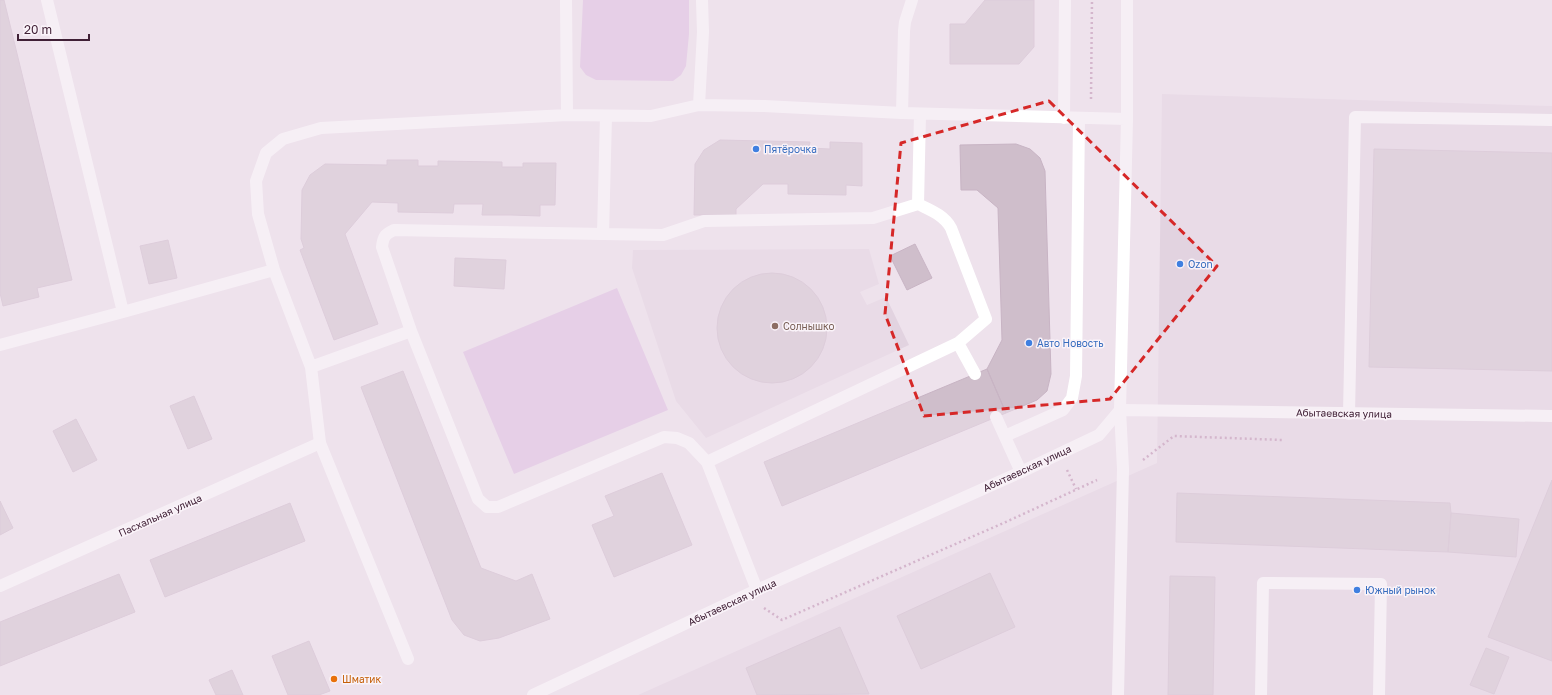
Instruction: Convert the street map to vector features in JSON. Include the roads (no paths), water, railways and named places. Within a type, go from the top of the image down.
[{"type":"street","points":[[47,0],[123,312]]},
{"type":"street","points":[[566,0],[567,115]]},
{"type":"street","points":[[699,105],[703,32],[702,0]]},
{"type":"street","points":[[902,113],[904,31],[905,22],[912,0]]},
{"type":"street","points":[[1064,118],[1065,0]]},
{"type":"street","points":[[1118,695],[1123,469],[1120,410],[1127,119],[1127,0]]},
{"type":"street","points":[[408,659],[320,443],[311,367],[274,270],[258,214],[256,181],[266,153],[283,139],[321,128],[567,115],[651,116],[699,105],[764,106],[920,114],[1127,119]]},
{"type":"street","points":[[918,204],[920,114]]},
{"type":"street","points":[[603,234],[606,116]]},
{"type":"street","points":[[1349,414],[1354,117],[1552,120]]},
{"type":"street","points":[[1005,436],[1063,410],[1072,398],[1076,376],[1079,118]]},
{"type":"street","points":[[707,462],[958,343],[986,320],[947,222],[918,204],[873,218],[704,220],[663,235],[394,230],[387,233],[382,240],[382,247],[411,331],[478,498],[487,506],[498,507],[664,437],[677,438],[689,443],[707,462],[757,590]]},
{"type":"street","points":[[0,345],[274,270]]},
{"type":"street","points":[[311,367],[411,331]]},
{"type":"street","points":[[958,343],[975,374]]},
{"type":"street","name":"Абытаевская улица","points":[[533,695],[757,590],[1099,435],[1120,410],[1552,416]]},
{"type":"street","points":[[996,417],[1020,472]]},
{"type":"street","name":"Пасхальная улица","points":[[0,586],[320,443]]},
{"type":"street","points":[[1261,695],[1263,583],[1381,584],[1379,695]]},
{"type":"place","name":"Пятёрочка","points":[[756,149]]},
{"type":"place","name":"Ozon","points":[[1180,264]]},
{"type":"place","name":"Солнышко","points":[[775,326]]},
{"type":"place","name":"Авто Новость","points":[[1029,343]]},
{"type":"place","name":"Южный рынок","points":[[1357,590]]},
{"type":"place","name":"Шматик","points":[[334,679]]}]
